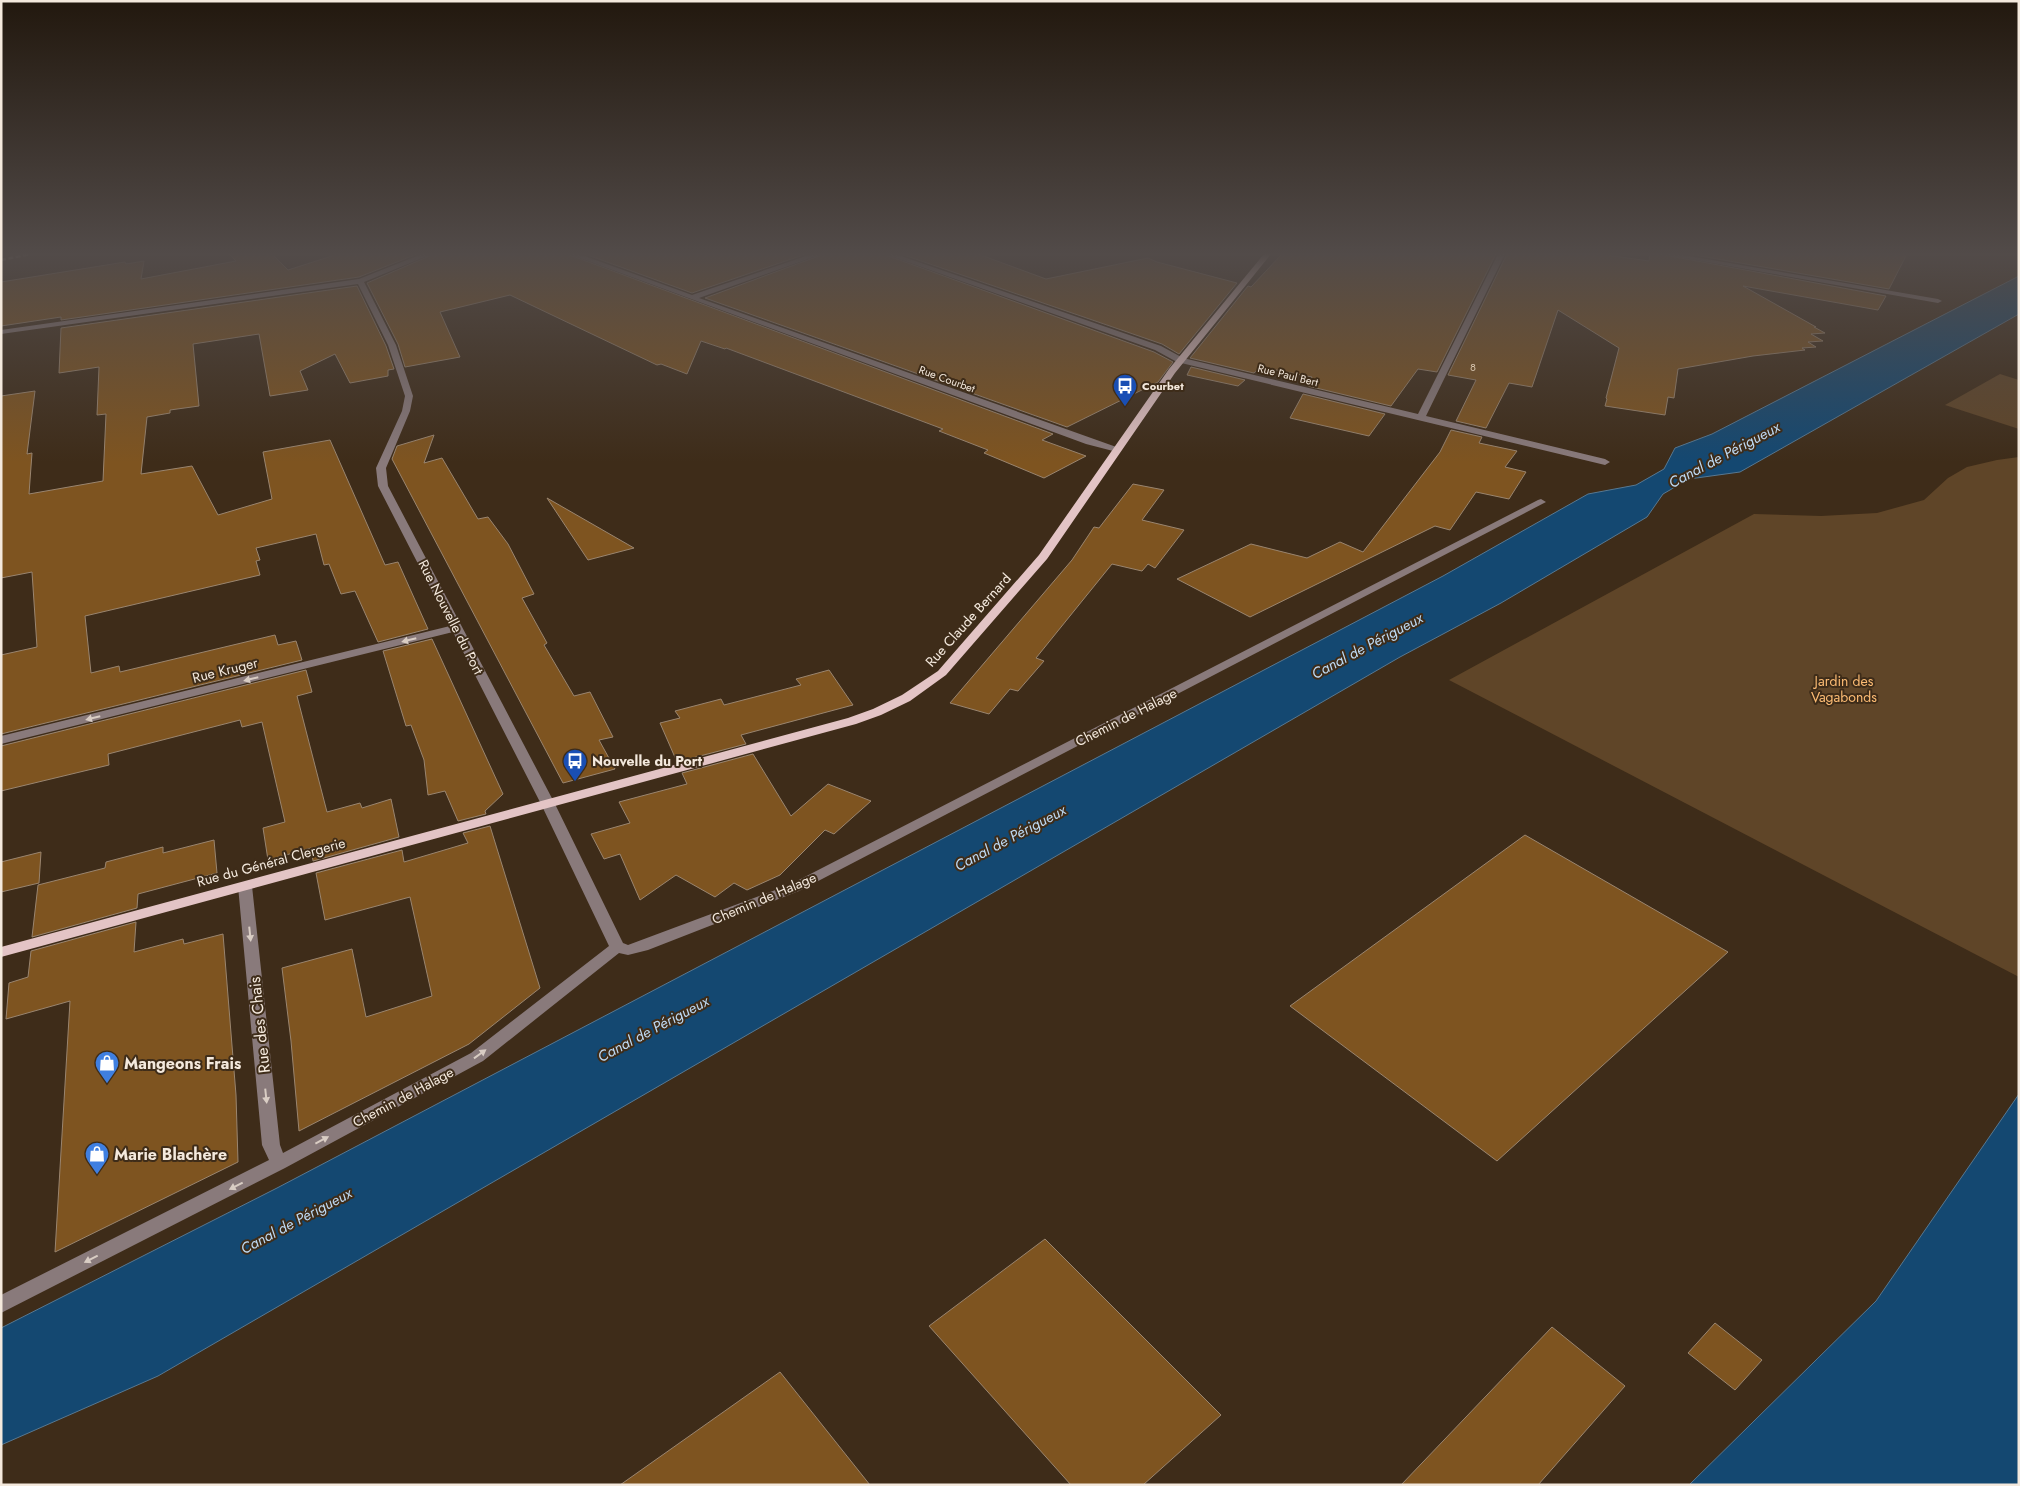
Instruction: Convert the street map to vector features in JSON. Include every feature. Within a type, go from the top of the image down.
[{"type":"main road","name":"Rue Claude Bernard","points":[[548,804],[852,721],[893,705],[919,691],[942,673],[1043,557],[1180,360],[1210,323]]},
{"type":"main road","name":"Rue du Général Clergerie","points":[[1,952],[548,804]]},
{"type":"street","points":[[1,332],[61,323]]},
{"type":"street","name":"Rue Nouvelle du Port","points":[[381,323],[392,345],[409,396],[406,411],[381,468],[383,486],[548,804],[616,947]]},
{"type":"street","name":"Rue Courbet","points":[[761,323],[1089,442],[1117,449]]},
{"type":"street","name":"Rue Paul Bert","points":[[1087,323],[1158,348],[1180,360],[1605,462]]},
{"type":"street","points":[[1420,418],[1467,323]]},
{"type":"street","name":"Chemin de Halage","points":[[1,1305],[279,1163],[477,1057],[616,947],[628,950],[643,946],[794,888],[1541,502]]},
{"type":"street","name":"Rue Kruger","points":[[1,740],[456,628]]},
{"type":"street","name":"Rue des Chais","points":[[245,886],[271,1145],[279,1163]]},
{"type":"green space","points":[[2000,374],[2019,380],[2019,429],[1945,405]]},
{"type":"green space","name":"Jardin des Vagabonds","points":[[2019,457],[2019,977],[1449,680],[1754,514],[1821,516],[1877,513],[1924,500],[1948,478],[1967,467]]},
{"type":"water","name":"Canal de Périgueux","points":[[1927,323],[2002,323],[1740,472],[1689,479],[1663,494],[1647,517],[1501,603],[1400,657],[158,1376],[1,1445],[1,1328],[277,1188],[1443,576],[1588,494],[1636,485],[1664,469],[1675,448],[1712,434]]},
{"type":"water","points":[[2019,1094],[2019,1485],[1689,1485],[1876,1301]]},
{"type":"building","points":[[1,323],[19,323],[1,326]]},
{"type":"building","points":[[94,323],[375,323],[394,369],[388,370],[388,376],[350,383],[335,354],[300,371],[308,390],[270,396],[259,334],[193,344],[199,406],[170,410],[170,413],[147,417],[141,474],[192,466],[218,515],[272,499],[263,452],[330,440],[385,565],[398,562],[428,629],[378,642],[355,591],[341,594],[329,564],[324,565],[316,534],[256,548],[260,560],[256,561],[260,575],[85,616],[91,673],[119,666],[120,672],[275,635],[278,645],[296,641],[302,660],[1,734],[1,655],[37,647],[32,572],[1,578],[1,396],[35,391],[27,454],[32,453],[29,494],[103,481],[106,414],[97,415],[99,367],[59,373],[61,328]]},
{"type":"building","points":[[388,323],[445,323],[460,357],[405,367],[398,344]]},
{"type":"building","points":[[570,323],[754,323],[1053,434],[1042,440],[1086,456],[1044,478],[984,453],[988,450],[939,431],[943,429],[726,348],[701,341],[687,374],[661,364],[657,365]]},
{"type":"building","points":[[776,323],[1075,323],[1154,352],[1173,362],[1158,382],[1067,427]]},
{"type":"building","points":[[1102,323],[1204,323],[1179,354],[1162,344]]},
{"type":"building","points":[[1218,323],[1461,323],[1437,372],[1418,369],[1391,406],[1308,386],[1312,377],[1261,367],[1254,373],[1190,358]]},
{"type":"building","points":[[1473,323],[1553,323],[1532,387],[1509,383],[1486,428],[1456,421],[1476,380],[1448,375]]},
{"type":"building","points":[[1579,323],[1809,323],[1825,333],[1811,334],[1823,341],[1808,342],[1816,347],[1802,348],[1805,350],[1753,356],[1678,369],[1674,398],[1668,397],[1665,415],[1605,406],[1619,348]]},
{"type":"building","points":[[1191,367],[1245,380],[1238,386],[1187,375]]},
{"type":"building","points":[[1303,394],[1385,414],[1369,436],[1290,418]]},
{"type":"building","points":[[1451,430],[1482,437],[1479,443],[1517,451],[1505,467],[1526,472],[1509,499],[1476,492],[1450,530],[1435,526],[1250,617],[1177,579],[1251,544],[1307,558],[1340,542],[1363,552],[1440,452]]},
{"type":"building","points":[[434,435],[424,463],[442,458],[478,519],[488,517],[508,544],[534,594],[522,598],[547,643],[544,645],[574,696],[590,692],[613,737],[599,740],[615,769],[563,783],[392,459],[397,446]]},
{"type":"building","points":[[1133,484],[1164,490],[1142,520],[1184,530],[1155,568],[1148,564],[1142,571],[1112,564],[1036,658],[1044,661],[1018,691],[1010,689],[989,714],[950,703],[1072,560],[1094,527],[1099,528]]},
{"type":"building","points":[[547,498],[634,548],[588,560]]},
{"type":"building","points":[[432,639],[503,794],[485,811],[486,814],[458,821],[445,791],[428,795],[424,760],[411,725],[406,726],[383,651]]},
{"type":"building","points":[[306,670],[312,692],[297,696],[327,812],[360,803],[362,808],[391,799],[399,837],[313,861],[311,848],[268,860],[263,828],[285,822],[262,722],[242,727],[240,720],[108,754],[109,765],[1,791],[1,746]]},
{"type":"building","points":[[829,670],[853,705],[741,735],[746,744],[677,762],[660,723],[680,718],[675,711],[721,699],[724,705],[801,685],[796,679]]},
{"type":"building","points":[[753,754],[791,816],[828,784],[871,801],[834,834],[825,830],[780,875],[747,890],[734,883],[715,897],[676,875],[640,900],[620,854],[604,859],[591,834],[630,823],[619,802],[687,784],[682,773]]},
{"type":"building","points":[[490,826],[540,988],[469,1044],[299,1131],[282,968],[352,949],[366,1017],[432,996],[410,897],[325,920],[316,873],[402,850],[404,862],[468,843],[463,833]]},
{"type":"building","points":[[1525,835],[1728,952],[1497,1161],[1290,1006]]},
{"type":"building","points":[[214,840],[217,873],[138,894],[137,908],[32,937],[38,885],[105,868],[106,862],[163,847],[163,853]]},
{"type":"building","points":[[41,852],[39,883],[1,892],[1,862]]},
{"type":"building","points":[[136,922],[134,952],[183,939],[184,944],[223,934],[236,1095],[238,1162],[55,1252],[70,1001],[6,1019],[9,983],[28,977],[31,951]]},
{"type":"building","points":[[1045,1239],[1221,1415],[1143,1485],[1071,1485],[929,1326]]},
{"type":"building","points":[[1715,1323],[1762,1360],[1735,1390],[1688,1353]]},
{"type":"building","points":[[1552,1327],[1625,1386],[1538,1485],[1401,1485]]},
{"type":"building","points":[[780,1372],[870,1485],[620,1485]]},
{"type":"place","name":"Courbet","points":[[1125,407]]},
{"type":"place","name":"Nouvelle du Port","points":[[575,782]]},
{"type":"place","name":"Mangeons Frais","points":[[107,1084]]},
{"type":"place","name":"Marie Blachère","points":[[97,1175]]}]
